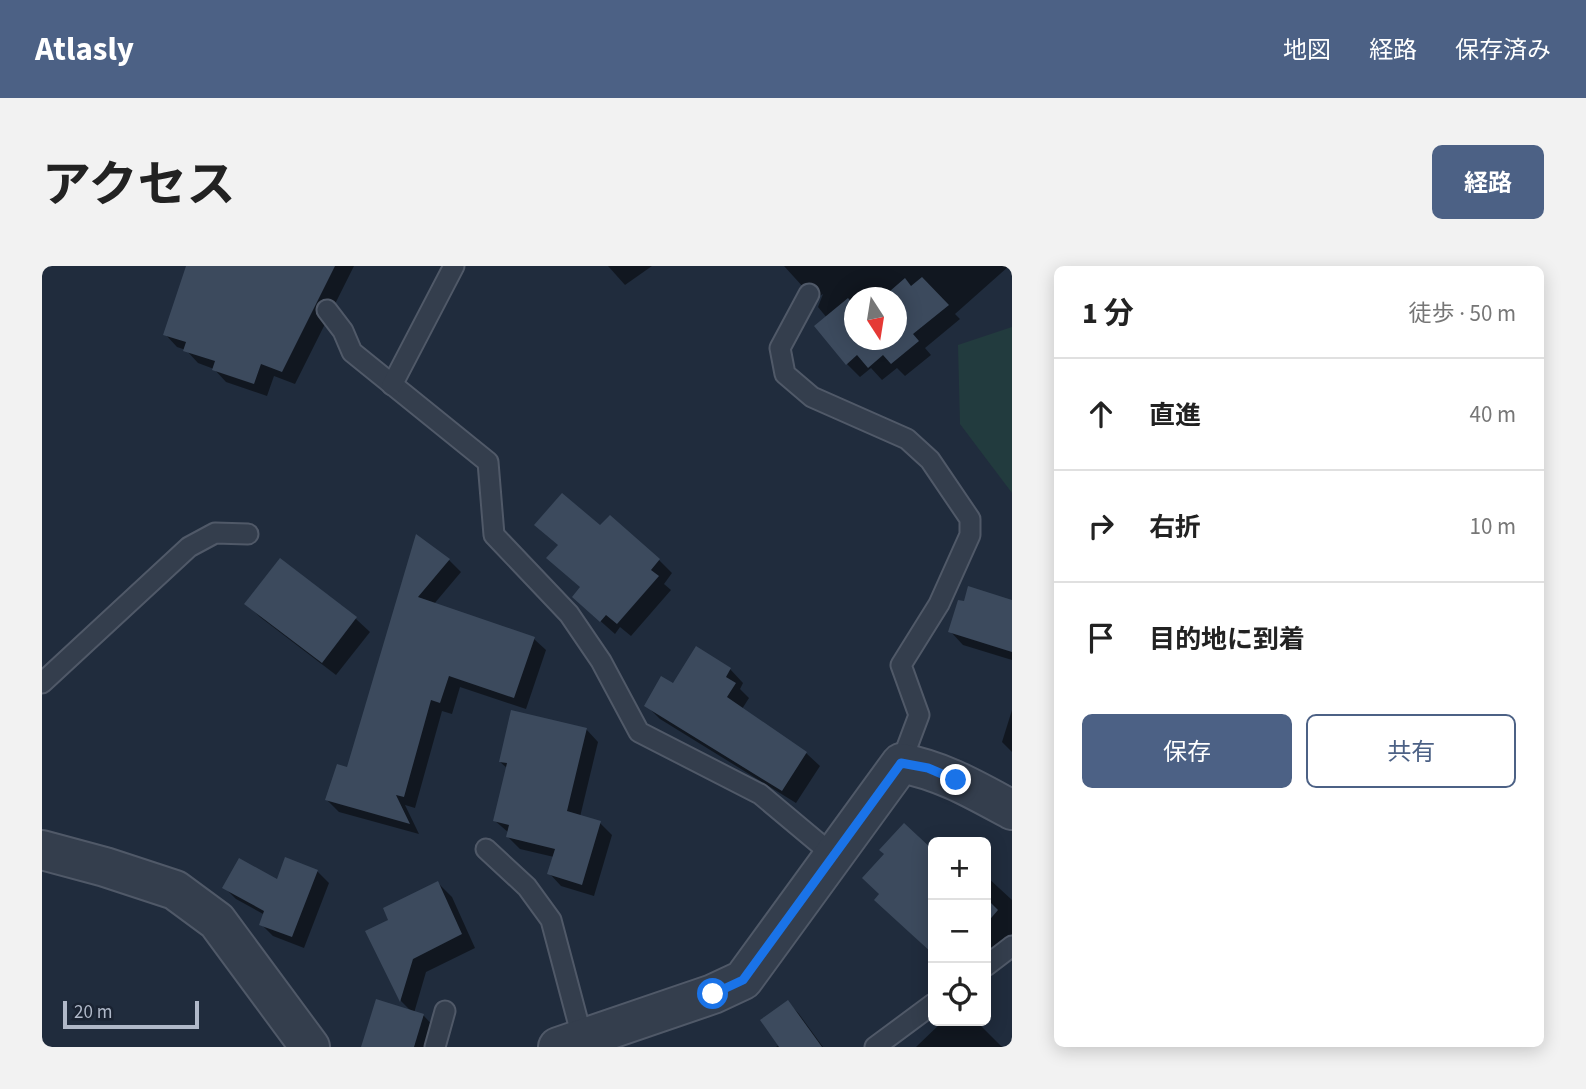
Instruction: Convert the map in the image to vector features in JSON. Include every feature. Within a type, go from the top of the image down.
[{"type":"street","points":[[570,1042],[713,994],[743,980],[901,763],[928,768],[1012,810]]},
{"type":"street","points":[[42,850],[174,890],[217,921],[310,1047]]},
{"type":"lane","points":[[392,385],[454,266]]},
{"type":"lane","points":[[809,294],[779,348],[785,374],[812,397],[907,439],[930,460],[970,519],[970,535],[939,604],[901,665],[919,715],[901,763]]},
{"type":"lane","points":[[327,310],[343,331],[352,352],[488,462],[494,535],[569,614],[601,661],[639,732],[760,794],[834,856]]},
{"type":"lane","points":[[42,683],[189,547],[215,533],[248,534]]},
{"type":"lane","points":[[486,849],[527,887],[551,920],[570,1042]]},
{"type":"lane","points":[[990,963],[1012,946]]},
{"type":"lane","points":[[875,1047],[928,1007]]},
{"type":"lane","points":[[435,1047],[445,1011]]},
{"type":"green space","points":[[1012,327],[1012,493],[960,424],[958,345]]},
{"type":"building","points":[[186,266],[335,266],[282,372],[261,364],[254,384],[212,370],[215,361],[183,351],[186,342],[163,335]]},
{"type":"building","points":[[922,277],[949,305],[913,334],[919,341],[891,364],[883,355],[868,368],[857,355],[846,365],[814,326],[844,301],[844,350],[907,350],[907,287],[895,287],[905,278],[911,286]]},
{"type":"building","points":[[562,493],[600,525],[610,515],[660,559],[651,570],[659,576],[617,624],[606,615],[600,622],[572,597],[580,587],[546,558],[558,545],[534,525]]},
{"type":"building","points":[[416,534],[450,559],[418,597],[535,637],[514,698],[449,676],[440,703],[431,700],[404,797],[396,795],[410,824],[325,800],[337,764],[347,767]]},
{"type":"building","points":[[280,558],[357,617],[322,663],[244,604]]},
{"type":"building","points":[[968,586],[1012,600],[1012,652],[948,632],[958,600],[964,601]]},
{"type":"building","points":[[696,646],[731,668],[726,677],[736,683],[727,697],[807,752],[782,791],[644,706],[661,676],[673,683]]},
{"type":"building","points":[[511,710],[587,728],[567,811],[601,821],[582,885],[547,874],[555,849],[506,837],[509,825],[493,821],[507,763],[499,762]]},
{"type":"building","points":[[904,823],[928,845],[928,949],[874,900],[879,894],[862,878],[884,854],[879,850]]},
{"type":"building","points":[[285,857],[318,870],[292,937],[259,925],[264,911],[222,888],[239,858],[277,879]]},
{"type":"building","points":[[438,881],[462,934],[413,959],[400,1002],[365,931],[388,920],[383,908]]},
{"type":"building","points":[[991,903],[998,910],[991,918]]},
{"type":"building","points":[[376,999],[424,1014],[414,1047],[361,1047]]},
{"type":"building","points":[[788,1000],[822,1047],[779,1047],[760,1020]]},
{"type":"route","points":[[713,994],[743,980],[901,763],[928,768],[956,780]]}]
